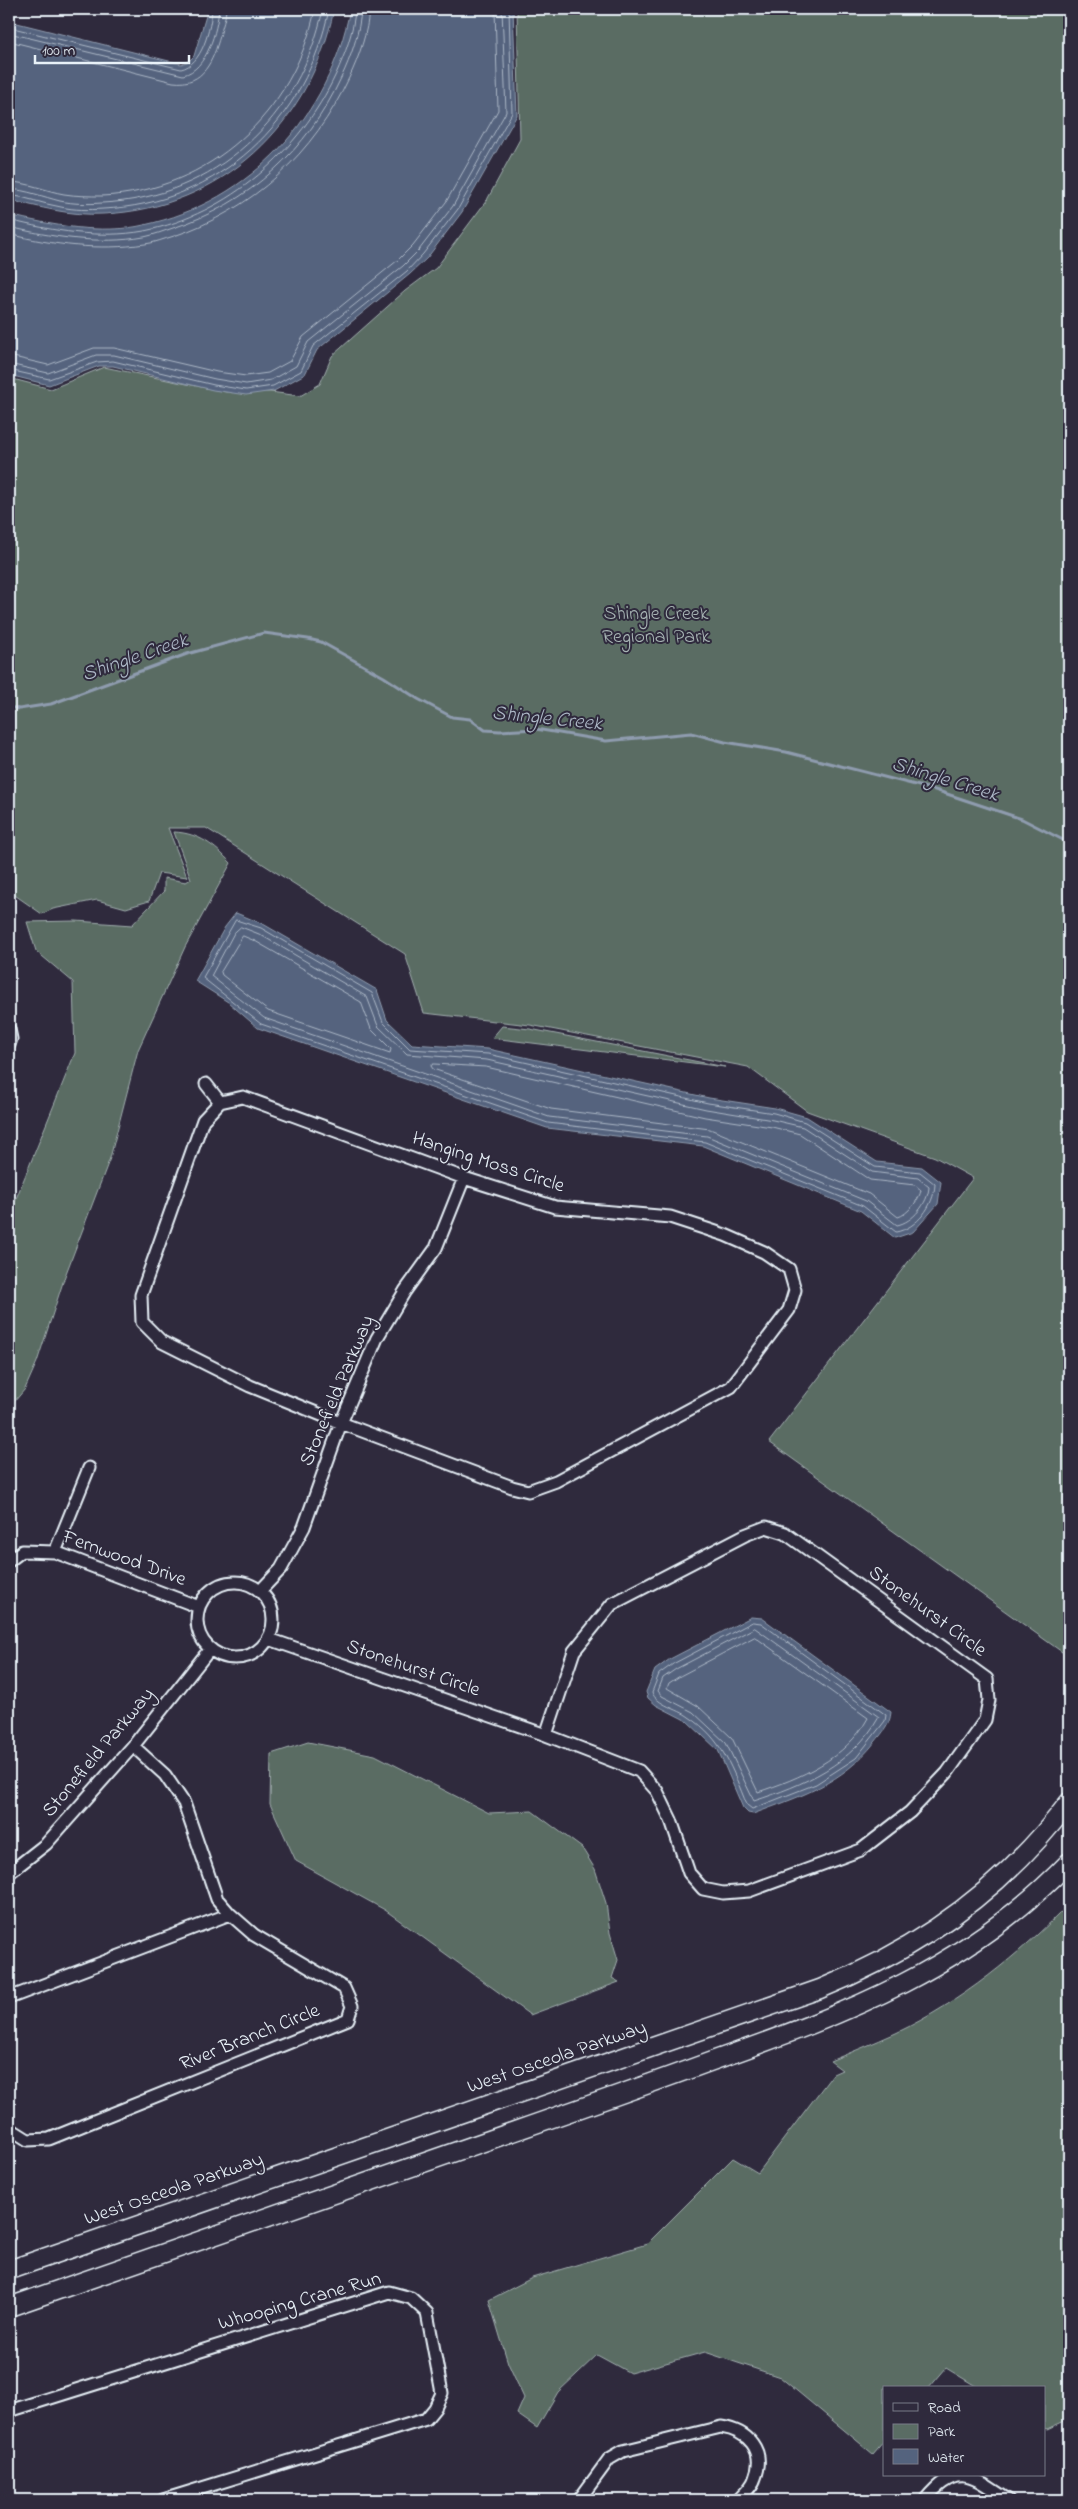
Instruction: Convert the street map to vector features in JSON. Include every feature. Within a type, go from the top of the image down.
[{"type":"main road","name":"West Osceola Parkway","points":[[9,2270],[598,2067],[858,1974],[911,1945],[975,1900],[1034,1845],[1069,1802]]},
{"type":"main road","points":[[9,2306],[583,2108],[772,2040],[865,2003],[910,1982],[977,1941],[1027,1902],[1069,1862]]},
{"type":"street","points":[[9,1029],[11,1039],[9,1045]]},
{"type":"street","points":[[206,1084],[220,1102]]},
{"type":"street","name":"Hanging Moss Circle","points":[[243,1097],[464,1178],[555,1207],[670,1217],[725,1235],[764,1252],[789,1269],[795,1290],[788,1310],[730,1387],[556,1481],[528,1491],[512,1487],[341,1423],[250,1386],[162,1342],[142,1322],[141,1295],[203,1120],[220,1102],[243,1097]]},
{"type":"street","name":"Stonefield Parkway","points":[[260,1591],[282,1569],[304,1527],[341,1423],[377,1338],[405,1291],[436,1248],[464,1178]]},
{"type":"street","points":[[55,1552],[89,1468]]},
{"type":"street","name":"Stonehurst Circle","points":[[269,1638],[546,1735],[639,1771],[657,1791],[671,1820],[689,1872],[704,1889],[723,1893],[749,1891],[860,1850],[910,1812],[947,1773],[984,1720],[989,1700],[987,1679],[785,1533],[766,1527],[745,1535],[612,1604],[574,1651],[546,1735]]},
{"type":"street","name":"Fernwood Drive","points":[[9,1561],[22,1551],[55,1552],[199,1607]]},
{"type":"street","points":[[230,1582],[250,1584],[260,1591],[269,1602],[273,1614],[273,1624],[269,1638],[260,1650],[251,1655],[238,1658],[224,1657],[210,1650],[202,1641],[197,1628],[199,1607],[208,1592],[230,1582]]},
{"type":"street","name":"Stonefield Parkway","points":[[9,1873],[46,1844],[133,1746],[210,1650]]},
{"type":"street","name":"River Branch Circle","points":[[9,2128],[28,2140],[49,2139],[348,2019],[352,2006],[344,1988],[254,1935],[230,1914],[217,1899],[184,1803],[165,1775],[133,1746]]},
{"type":"street","points":[[9,1998],[230,1914]]},
{"type":"street","name":"Whooping Crane Run","points":[[9,2411],[389,2292],[411,2298],[427,2313],[442,2394],[435,2408],[426,2419],[163,2500]]},
{"type":"street","points":[[578,2500],[609,2460],[622,2451],[721,2428],[736,2429],[752,2441],[758,2462],[755,2479],[738,2500]]},
{"type":"street","points":[[925,2500],[936,2486],[953,2476],[973,2477],[1008,2500]]},
{"type":"green space","name":"Shingle Creek Regional Park","points":[[517,9],[1069,9],[1069,1657],[769,1442],[973,1178],[935,1157],[807,1111],[748,1067],[530,1025],[424,1013],[405,954],[206,828],[168,828],[187,877],[159,873],[149,901],[126,908],[97,900],[53,909],[42,914],[9,891],[9,378],[51,389],[104,367],[226,392],[270,392],[300,396],[320,384],[332,356],[405,291],[436,268],[487,200],[520,139]]},
{"type":"green space","points":[[174,832],[191,835],[206,841],[231,863],[185,947],[138,1050],[110,1158],[65,1276],[37,1362],[25,1389],[9,1408],[9,1216],[75,1053],[73,982],[36,951],[27,922],[76,921],[132,925],[164,891],[164,878],[186,882],[191,879]]},
{"type":"green space","points":[[502,1026],[530,1029],[725,1067],[492,1038]]},
{"type":"green space","points":[[308,1742],[375,1755],[489,1813],[532,1811],[582,1848],[595,1869],[606,1903],[610,1933],[618,1960],[612,1978],[619,1982],[530,2015],[385,1910],[296,1861],[270,1804],[271,1754]]},
{"type":"green space","points":[[1069,1904],[1069,2419],[1046,2429],[1046,2386],[976,2386],[946,2368],[931,2386],[883,2386],[883,2442],[873,2454],[780,2377],[705,2352],[630,2373],[597,2355],[558,2392],[537,2428],[517,2414],[524,2398],[508,2363],[489,2300],[532,2278],[647,2244],[733,2158],[758,2173],[833,2074],[842,2070],[830,2061],[896,2033],[943,2007],[988,1976],[1050,1923]]},
{"type":"water","points":[[208,9],[334,9],[322,51],[305,89],[282,123],[255,153],[222,177],[186,196],[146,208],[103,214],[79,214],[9,200],[9,21],[181,64],[189,61],[194,56]]},
{"type":"water","points":[[350,9],[513,9],[517,115],[462,212],[427,258],[317,350],[305,374],[274,391],[246,395],[213,390],[113,366],[99,366],[49,385],[9,375],[9,215],[76,228],[128,228],[183,213],[219,196],[251,174],[280,148],[304,118],[324,84],[340,48]]},
{"type":"water","points":[[236,913],[263,924],[377,990],[387,1020],[412,1044],[488,1049],[709,1098],[775,1108],[807,1117],[877,1162],[922,1167],[941,1182],[938,1204],[913,1232],[895,1238],[861,1211],[703,1146],[547,1128],[258,1028],[228,1002],[195,981],[225,927]]},
{"type":"water","points":[[751,1617],[762,1618],[891,1712],[888,1725],[883,1732],[849,1768],[820,1787],[753,1814],[748,1813],[743,1808],[718,1750],[687,1721],[656,1705],[648,1698],[646,1692],[655,1670],[670,1659]]},
{"type":"waterway","name":"Shingle Creek","points":[[9,707],[19,709],[51,704],[187,654],[264,633],[321,642],[384,677],[418,699],[452,717],[470,719],[485,730],[536,729],[606,741],[691,733],[725,742],[786,752],[935,790],[1022,819],[1069,843]]}]
